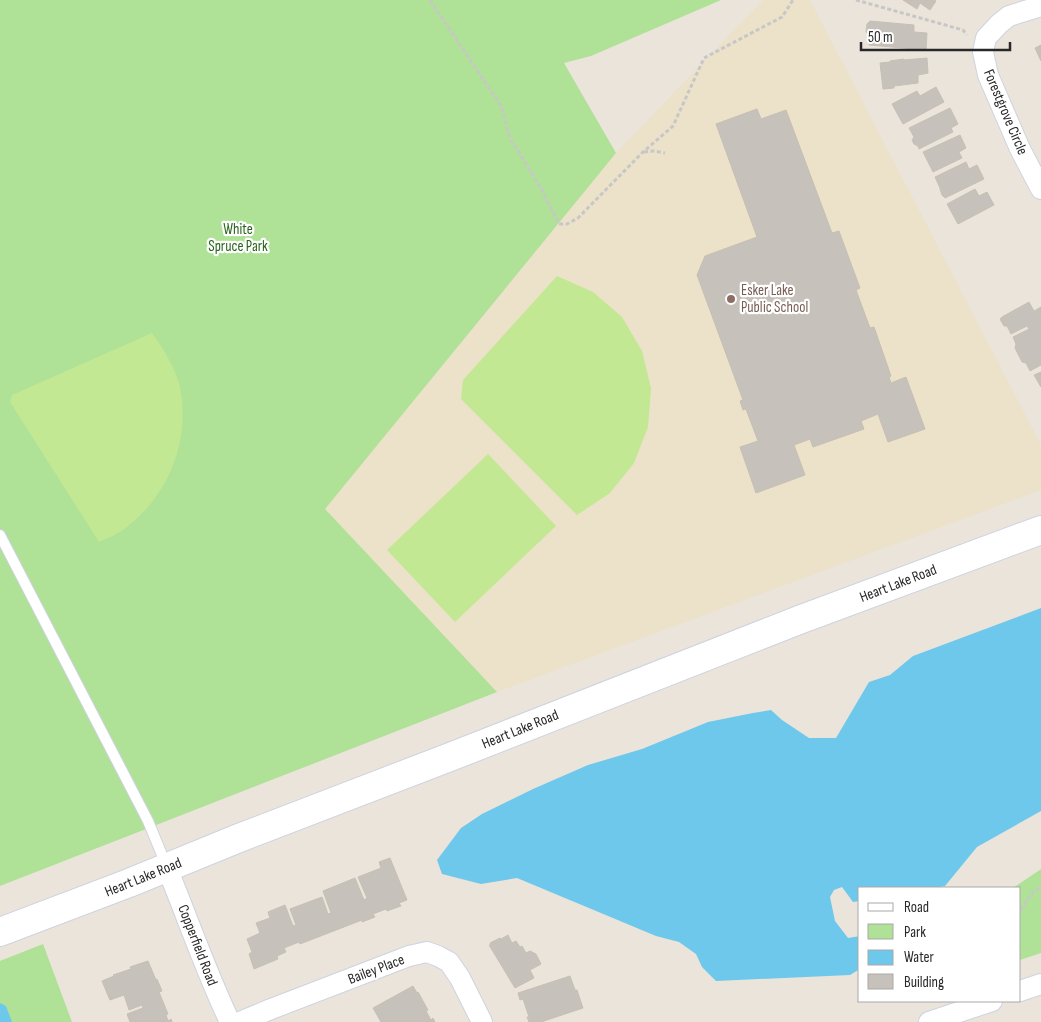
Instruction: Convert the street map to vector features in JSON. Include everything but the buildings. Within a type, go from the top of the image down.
[{"type":"street","name":"Forestgrove Circle","points":[[1041,6],[1009,16],[986,38],[982,52],[988,75],[1016,141],[1041,189]]},
{"type":"street","name":"Heart Lake Road","points":[[0,932],[799,620],[1041,530]]},
{"type":"street","name":"Copperfield Road","points":[[167,868],[213,986],[230,1022]]},
{"type":"street","name":"Bailey Place","points":[[240,1022],[409,956],[427,952],[449,962],[460,978],[482,1022]]},
{"type":"street","points":[[1021,992],[1041,984]]},
{"type":"street","points":[[929,1022],[989,1002]]},
{"type":"lane","points":[[0,535],[148,821],[167,868]]},
{"type":"path","points":[[430,0],[501,106],[510,138],[542,190],[559,224],[567,224],[578,218],[643,152],[673,126],[704,58],[782,17],[793,0]]},
{"type":"path","points":[[856,0],[963,30],[982,52]]},
{"type":"path","points":[[643,152],[665,153]]},
{"type":"path","points":[[1021,909],[1034,891],[1041,886]]},
{"type":"shaded area","name":"Esker Lake Public School","points":[[763,0],[810,0],[1041,445],[1041,490],[497,692],[324,509],[616,153]]},
{"type":"green space","name":"White Spruce Park","points":[[0,0],[721,0],[591,56],[564,63],[616,153],[325,509],[497,692],[0,886]]},
{"type":"green space","points":[[557,276],[593,292],[622,317],[642,351],[651,388],[648,427],[634,463],[610,493],[577,515],[461,399],[463,380]]},
{"type":"green space","points":[[152,333],[169,359],[180,387],[183,408],[182,429],[178,449],[163,487],[151,504],[137,519],[120,532],[99,542],[10,402],[12,395]]},
{"type":"green space","points":[[488,454],[556,526],[455,622],[387,550]]},
{"type":"green space","points":[[1041,869],[1041,953],[1021,960],[1021,887],[1014,887]]},
{"type":"green space","points":[[43,944],[72,1022],[0,1022],[0,961]]},
{"type":"water","points":[[1041,608],[1041,811],[977,847],[945,886],[858,887],[858,901],[853,902],[842,887],[834,890],[830,897],[835,921],[848,938],[858,936],[858,970],[850,975],[716,981],[702,967],[696,954],[679,942],[656,936],[517,878],[481,884],[442,874],[437,860],[461,828],[482,814],[588,765],[642,749],[708,722],[771,710],[782,720],[809,738],[836,738],[869,682],[890,675],[913,656]]},
{"type":"water","points":[[0,1003],[6,1006],[12,1022],[0,1022]]},
{"type":"place","name":"Esker Lake Public School","points":[[731,299]]}]
